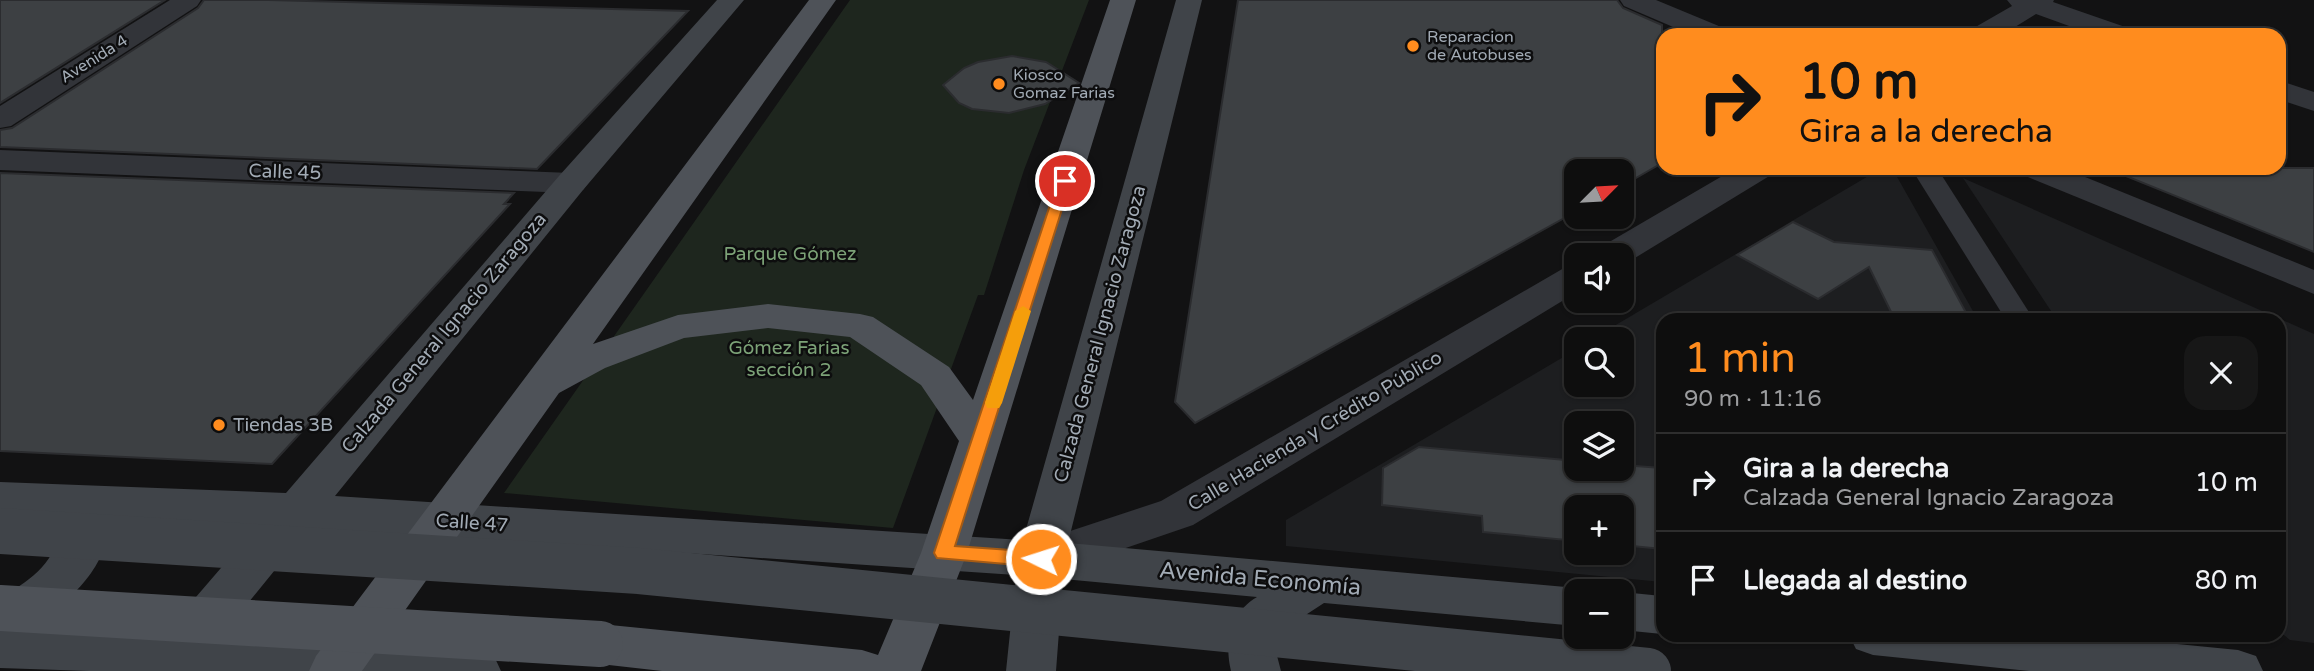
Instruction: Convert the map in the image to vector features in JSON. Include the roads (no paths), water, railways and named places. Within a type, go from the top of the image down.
[{"type":"main road","name":"Calzada General Ignacio Zaragoza","points":[[170,662],[294,510],[571,183],[732,0]]},
{"type":"main road","points":[[338,665],[823,0]]},
{"type":"main road","points":[[896,671],[944,553],[1123,0]]},
{"type":"main road","name":"Calzada General Ignacio Zaragoza","points":[[1031,671],[1041,559],[1189,0]]},
{"type":"main road","points":[[541,387],[592,359],[678,327],[768,316],[860,326],[935,376],[981,441]]},
{"type":"main road","name":"Calle 47","points":[[0,498],[294,510],[944,553]]},
{"type":"main road","points":[[0,621],[33,602],[64,576],[80,550],[83,528],[51,500]]},
{"type":"main road","points":[[0,531],[639,571],[1648,671]]},
{"type":"main road","name":"Avenida Economía","points":[[944,553],[1041,559],[1564,606]]},
{"type":"main road","points":[[1256,671],[1251,652],[1259,620],[1315,584]]},
{"type":"main road","points":[[0,608],[600,644],[862,671]]},
{"type":"main road","points":[[1634,612],[1656,614]]},
{"type":"main road","points":[[1944,642],[2238,671]]},
{"type":"main road","points":[[0,647],[170,662],[476,671]]},
{"type":"street","name":"Avenida 4","points":[[0,119],[188,0]]},
{"type":"street","points":[[1633,0],[1699,28]]},
{"type":"street","points":[[1992,28],[2031,1],[2102,28]]},
{"type":"street","points":[[2286,92],[2314,102]]},
{"type":"street","name":"Calle 45","points":[[0,160],[571,183]]},
{"type":"street","points":[[1634,243],[1747,175]]},
{"type":"street","points":[[2052,175],[2314,284]]},
{"type":"street","name":"Calle Hacienda y Crédito Público","points":[[1041,559],[1177,513],[1564,284]]},
{"type":"lane","points":[[1928,175],[2016,313]]},
{"type":"place","name":"Reparacion de Autobuses","points":[[1413,46]]},
{"type":"place","name":"Kiosco Gomaz Farias","points":[[999,84]]},
{"type":"place","name":"Tiendas 3B","points":[[219,425]]},
{"type":"park label","name":"Parque Gómez","points":[[790,254]]},
{"type":"park label","name":"Gómez Farias sección 2","points":[[789,359]]}]
